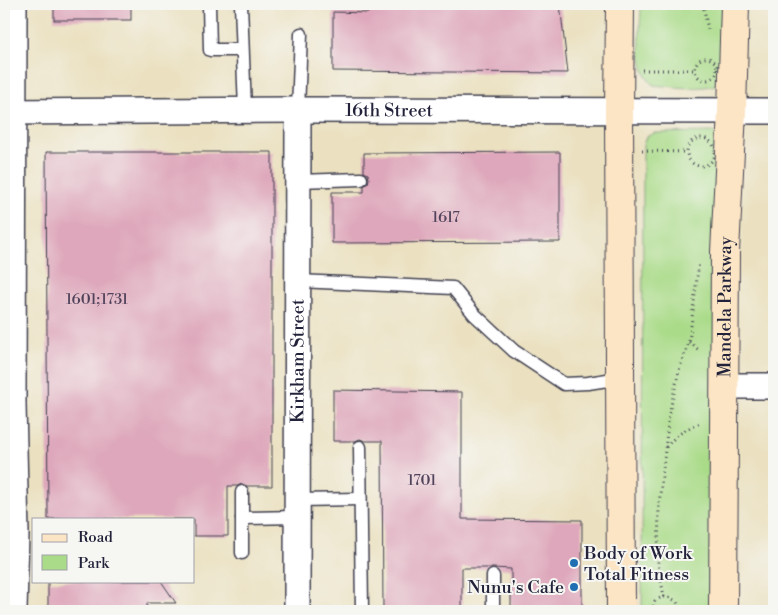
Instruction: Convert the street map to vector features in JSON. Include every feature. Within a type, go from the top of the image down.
[{"type":"main road","points":[[620,4],[620,378],[633,611]]},
{"type":"main road","name":"Mandela Parkway","points":[[723,611],[725,252],[735,4]]},
{"type":"street","points":[[14,4],[9,112],[16,534],[14,611]]},
{"type":"street","name":"16th Street","points":[[9,112],[245,110],[774,111]]},
{"type":"street","name":"Kirkham Street","points":[[297,611],[298,110]]},
{"type":"street","points":[[724,386],[774,386]]},
{"type":"lane","points":[[209,4],[210,50],[242,50]]},
{"type":"lane","points":[[241,4],[245,110]]},
{"type":"lane","points":[[298,110],[301,34]]},
{"type":"lane","points":[[298,181],[361,179]]},
{"type":"lane","points":[[298,281],[453,288],[474,314],[514,351],[564,384],[588,383],[620,378]]},
{"type":"lane","points":[[360,447],[362,611]]},
{"type":"lane","points":[[242,492],[242,553]]},
{"type":"lane","points":[[242,518],[360,499]]},
{"type":"lane","points":[[493,576],[493,611]]},
{"type":"path","points":[[703,4],[708,39]]},
{"type":"path","points":[[707,48],[707,58]]},
{"type":"path","points":[[702,58],[712,59],[717,66],[717,71],[713,78],[704,80],[699,78],[694,70],[697,62],[702,58]]},
{"type":"path","points":[[619,71],[694,70]]},
{"type":"path","points":[[697,138],[704,138],[712,142],[716,150],[715,158],[704,166],[698,166],[690,161],[687,152],[688,145],[697,138]]},
{"type":"path","points":[[619,149],[687,152]]},
{"type":"path","points":[[704,166],[704,175]]},
{"type":"path","points":[[664,597],[658,563],[659,504],[670,414],[680,367],[689,342],[699,255]]},
{"type":"path","points":[[666,448],[675,435],[704,422]]},
{"type":"path","points":[[633,611],[652,611],[656,602],[664,597],[672,598],[677,602],[680,611]]},
{"type":"green space","points":[[641,4],[728,4],[722,83],[696,88],[653,85],[643,68],[641,58]]},
{"type":"green space","points":[[713,132],[723,140],[714,611],[642,611],[643,145],[646,137],[654,133]]},
{"type":"building","points":[[54,4],[131,4],[131,20],[54,20]]},
{"type":"building","points":[[368,4],[560,4],[568,73],[333,71],[333,12],[368,13]]},
{"type":"building","points":[[46,152],[272,152],[272,486],[247,486],[242,484],[228,486],[228,536],[195,536],[195,518],[48,518]]},
{"type":"building","points":[[560,152],[560,242],[332,243],[332,192],[364,192],[364,186],[368,183],[369,179],[368,174],[364,172],[364,153]]},
{"type":"building","points":[[333,390],[462,392],[462,519],[582,520],[582,611],[511,611],[511,569],[462,568],[462,611],[383,611],[382,441],[365,441],[360,439],[355,441],[333,441]]},
{"type":"building","points":[[48,582],[162,582],[176,603],[147,603],[147,611],[48,611]]},
{"type":"place","name":"Body of Work Total Fitness","points":[[574,563]]},
{"type":"place","name":"Nunu's Cafe","points":[[574,587]]}]
